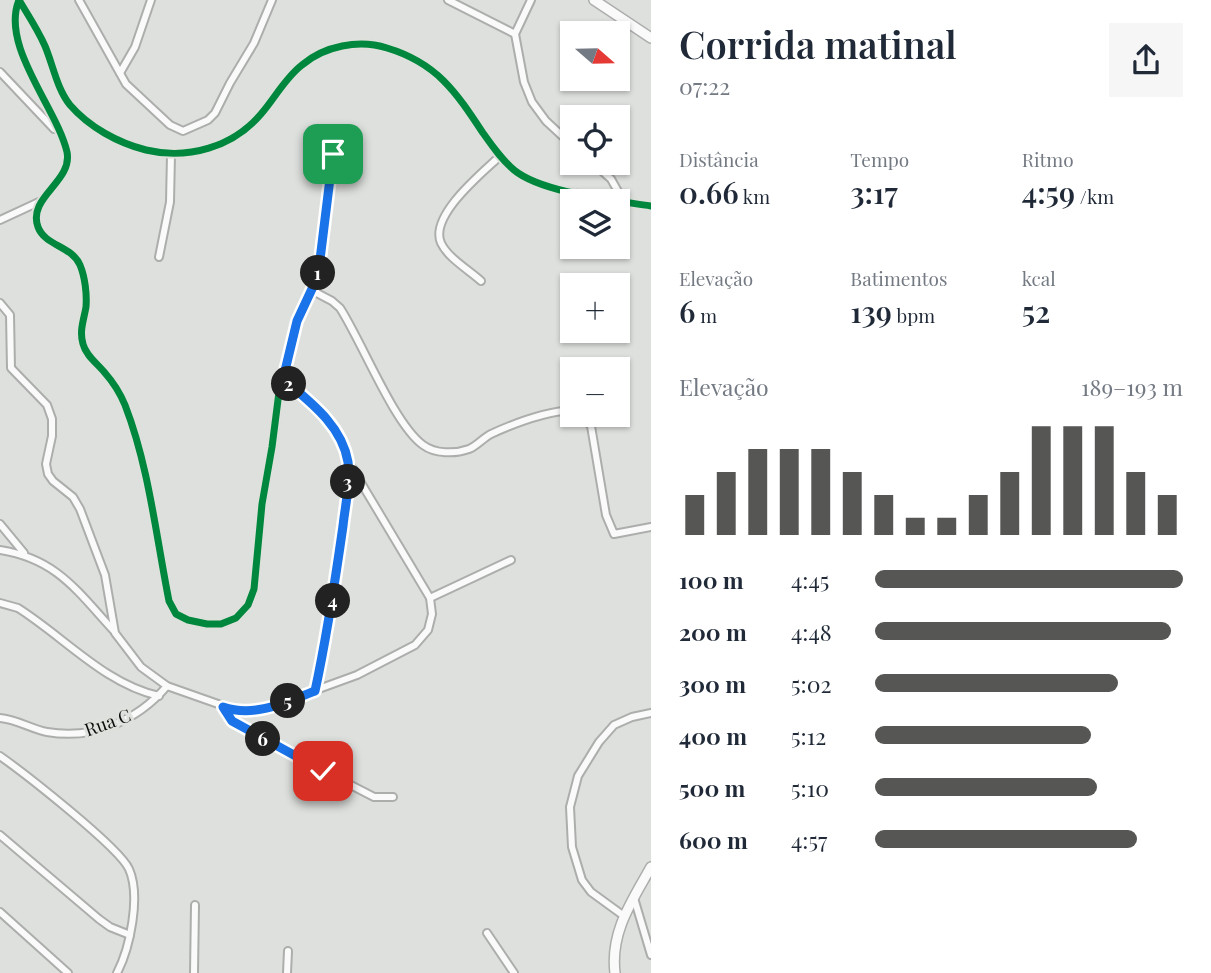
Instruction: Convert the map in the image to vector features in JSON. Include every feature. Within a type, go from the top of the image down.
[{"type":"main road","points":[[594,0],[651,38]]},
{"type":"main road","points":[[615,973],[615,943],[624,916],[651,867]]},
{"type":"street","points":[[19,0],[12,18],[13,28],[30,75],[66,150],[65,168],[41,201],[36,215],[41,235],[64,247],[80,265],[86,292],[81,331],[83,345],[124,402],[143,467],[169,601],[176,614],[188,620],[222,624],[236,618],[248,605],[254,589],[261,504],[283,379],[297,321],[313,291],[321,260],[333,154]]},
{"type":"street","points":[[19,0],[40,36],[64,96],[70,104],[100,130],[138,148],[171,155],[208,149],[240,134],[260,116],[293,73],[314,57],[342,46],[374,45],[416,59],[435,71],[462,100],[499,157],[526,178],[561,189]]},
{"type":"street","points":[[79,0],[126,84],[177,130],[191,129],[215,113],[254,43],[272,0]]},
{"type":"street","points":[[120,73],[135,47],[151,0]]},
{"type":"street","points":[[448,0],[515,34]]},
{"type":"street","points":[[531,0],[515,34],[524,82],[532,102],[560,134]]},
{"type":"street","points":[[0,72],[60,134]]},
{"type":"street","points":[[159,257],[170,202],[171,155]]},
{"type":"street","points":[[481,281],[446,250],[440,234],[442,223],[454,202],[499,157]]},
{"type":"street","points":[[606,175],[617,189]]},
{"type":"street","points":[[0,220],[41,201]]},
{"type":"street","points":[[630,203],[651,206]]},
{"type":"street","points":[[313,291],[340,308],[411,434],[424,446],[438,451],[454,452],[471,448],[488,436],[550,411],[560,411]]},
{"type":"street","points":[[0,303],[10,315],[11,368],[47,405],[52,419],[52,436],[46,464],[48,474],[74,497],[80,509],[105,575],[115,633]]},
{"type":"street","points":[[0,550],[24,554],[60,573],[115,633],[141,667],[167,686],[238,711],[258,710],[315,691],[357,675],[415,645],[428,630],[432,614],[430,598],[348,461],[337,433],[327,419],[283,379]]},
{"type":"street","points":[[591,427],[606,515],[614,534],[651,527]]},
{"type":"street","points":[[315,691],[332,609],[348,489],[348,461]]},
{"type":"street","points":[[0,524],[24,554]]},
{"type":"street","points":[[430,598],[511,560]]},
{"type":"street","points":[[0,603],[18,608],[122,682],[142,692],[159,696]]},
{"type":"street","name":"Rua C","points":[[0,718],[46,732],[86,734],[126,721],[159,696],[167,686]]},
{"type":"street","points":[[223,707],[232,721],[273,745],[374,797],[393,797]]},
{"type":"street","points":[[624,916],[598,898],[582,880],[572,847],[570,807],[578,776],[599,742],[614,725],[651,713]]},
{"type":"street","points":[[0,756],[121,857],[128,867],[133,892],[130,935],[117,973]]},
{"type":"street","points":[[0,835],[99,919],[130,935]]},
{"type":"street","points":[[634,898],[651,955]]},
{"type":"street","points":[[194,973],[195,905]]},
{"type":"street","points":[[0,912],[68,973]]},
{"type":"street","points":[[487,933],[514,973]]},
{"type":"street","points":[[287,973],[288,951]]},
{"type":"cycle path","points":[[19,0],[15,18],[23,57],[53,116],[67,152],[67,163],[63,172],[39,207],[36,216],[38,227],[46,238],[71,254],[80,265],[86,297],[83,344],[89,356],[114,384],[125,405],[146,477],[169,601],[176,614],[188,620],[221,624],[236,618],[248,605],[254,589],[262,504],[279,392],[297,321],[318,276],[333,154]]},
{"type":"cycle path","points":[[19,0],[42,40],[58,84],[70,105],[95,127],[135,147],[162,153],[178,153],[193,152],[223,143],[250,125],[290,76],[311,58],[342,46],[376,45],[404,54],[444,81],[501,157],[526,178],[560,190],[651,206]]},
{"type":"route","points":[[323,771],[232,721],[223,707],[238,711],[258,710],[315,691],[328,631],[348,489],[348,461],[337,433],[327,419],[283,379],[297,321],[318,276],[333,154]]}]
